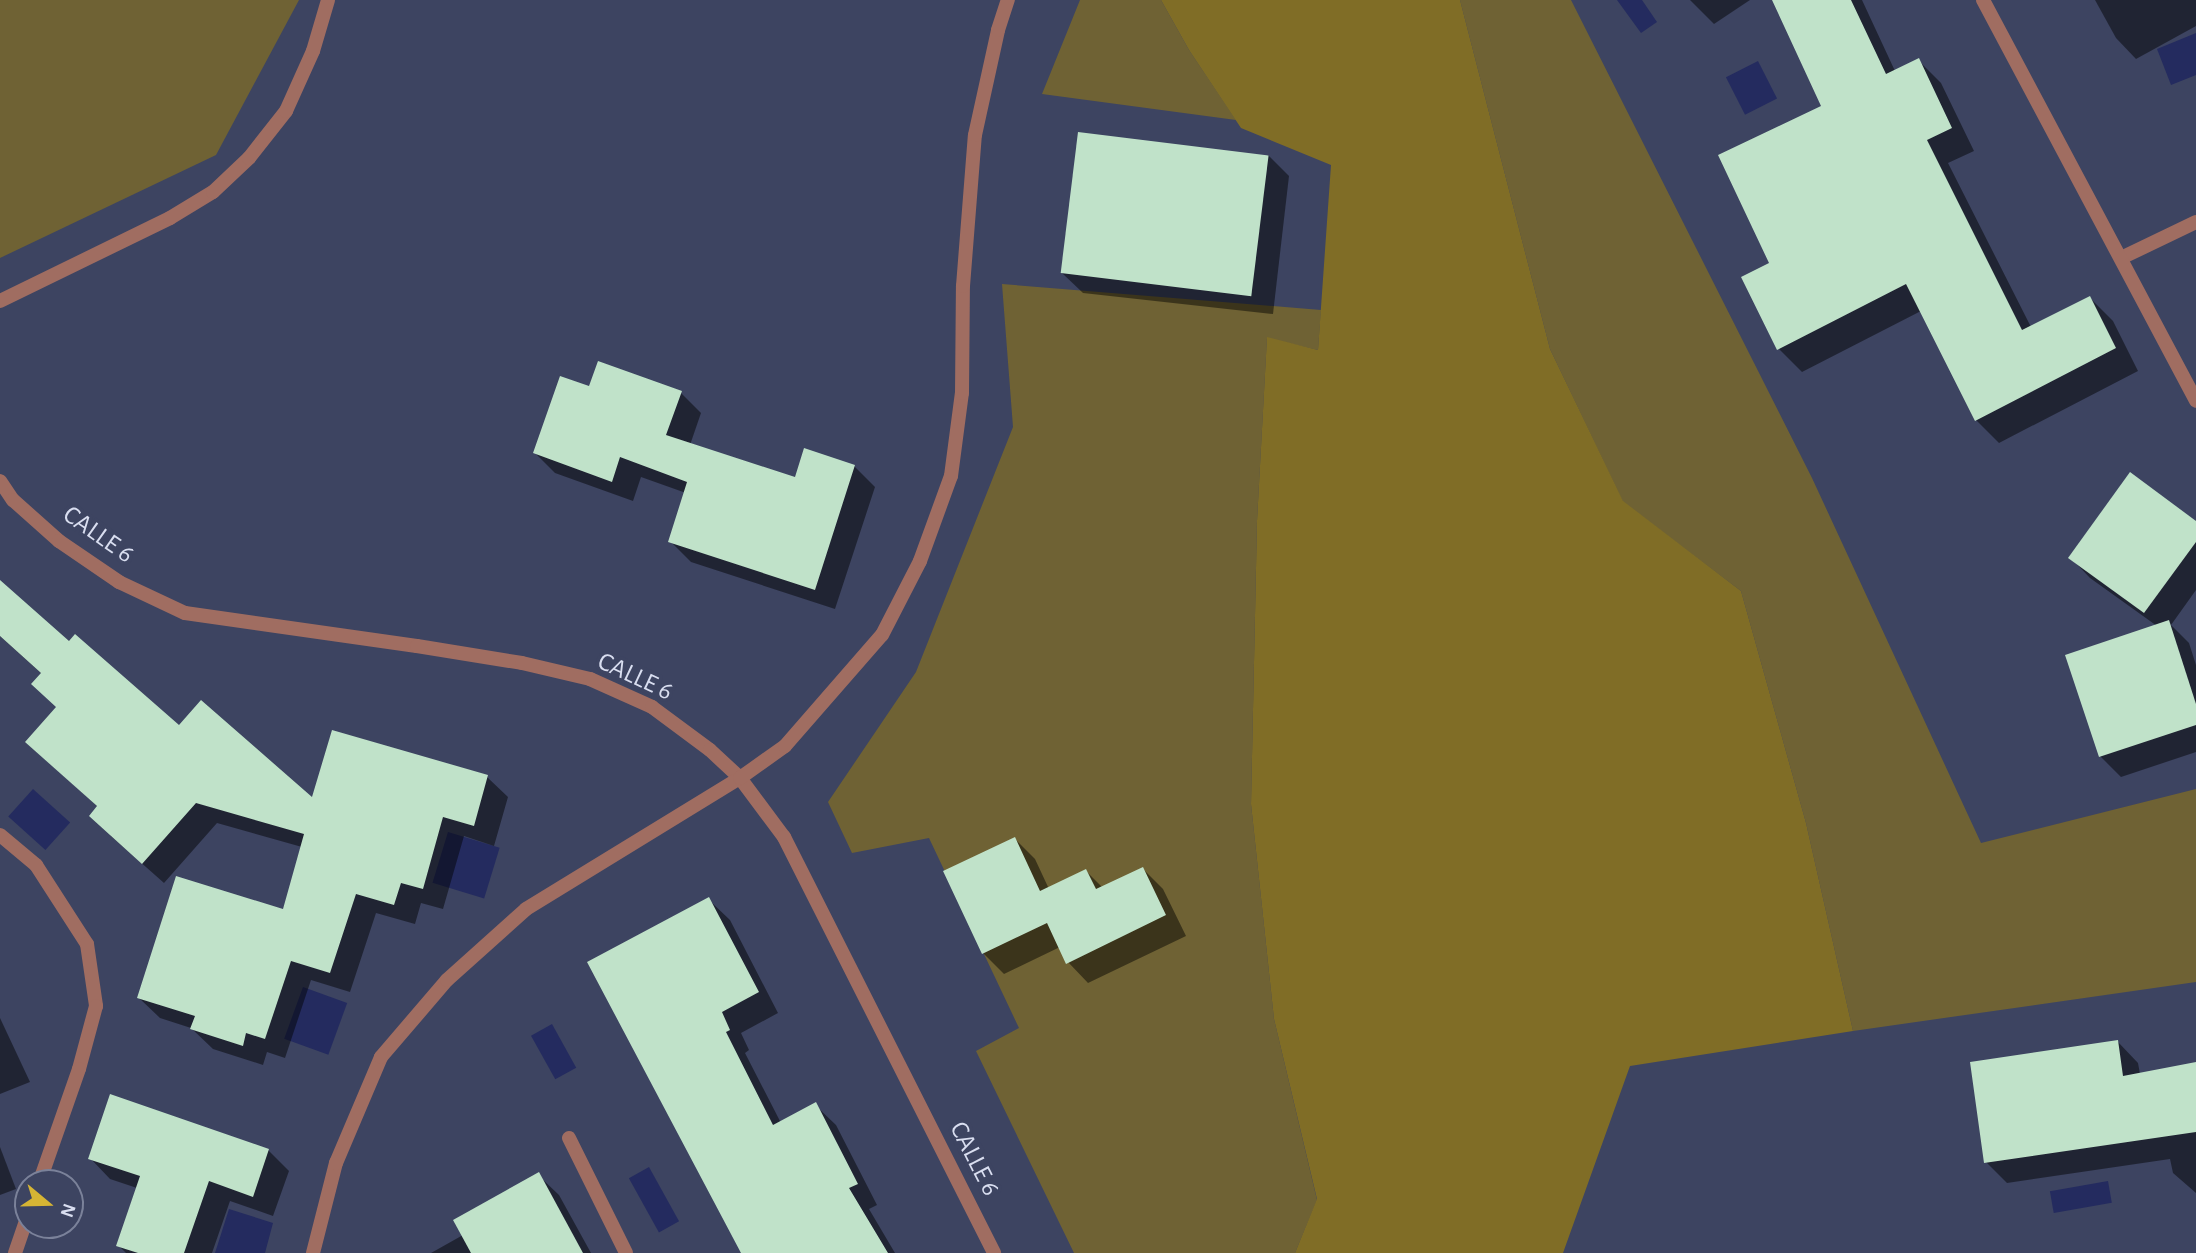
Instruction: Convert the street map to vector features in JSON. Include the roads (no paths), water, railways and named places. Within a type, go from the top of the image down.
[{"type":"street","points":[[0,301],[150,228],[213,192],[249,158],[286,111],[313,51],[328,0]]},
{"type":"street","points":[[313,1253],[336,1163],[381,1057],[447,980],[526,909],[740,778],[785,746],[881,635],[920,561],[951,476],[962,393],[963,286],[975,135],[1008,0]]},
{"type":"street","points":[[1983,0],[2196,401]]},
{"type":"street","points":[[2121,258],[2196,222]]},
{"type":"street","name":"CALLE 6","points":[[0,481],[13,500],[59,541],[120,582],[185,613],[430,648],[522,663],[590,679],[652,707],[710,750],[740,778],[784,837],[994,1253]]},
{"type":"street","points":[[0,835],[36,865],[87,944],[96,1006],[79,1069],[44,1169]]},
{"type":"street","points":[[569,1138],[626,1253]]},
{"type":"water","points":[[1617,0],[1642,0],[1657,22],[1641,33]]},
{"type":"water","points":[[2196,33],[2196,75],[2171,85],[2157,49]]},
{"type":"water","points":[[1758,61],[1777,98],[1745,115],[1726,77]]},
{"type":"water","points":[[33,789],[70,822],[45,850],[8,816]]},
{"type":"water","points":[[448,832],[500,848],[484,898],[433,883]]},
{"type":"water","points":[[303,987],[347,1003],[328,1055],[284,1039]]},
{"type":"water","points":[[552,1024],[576,1068],[555,1079],[531,1036]]},
{"type":"water","points":[[649,1167],[679,1221],[659,1232],[629,1178]]},
{"type":"water","points":[[2108,1181],[2112,1203],[2054,1213],[2050,1191]]},
{"type":"water","points":[[229,1209],[273,1223],[265,1253],[215,1253]]}]
